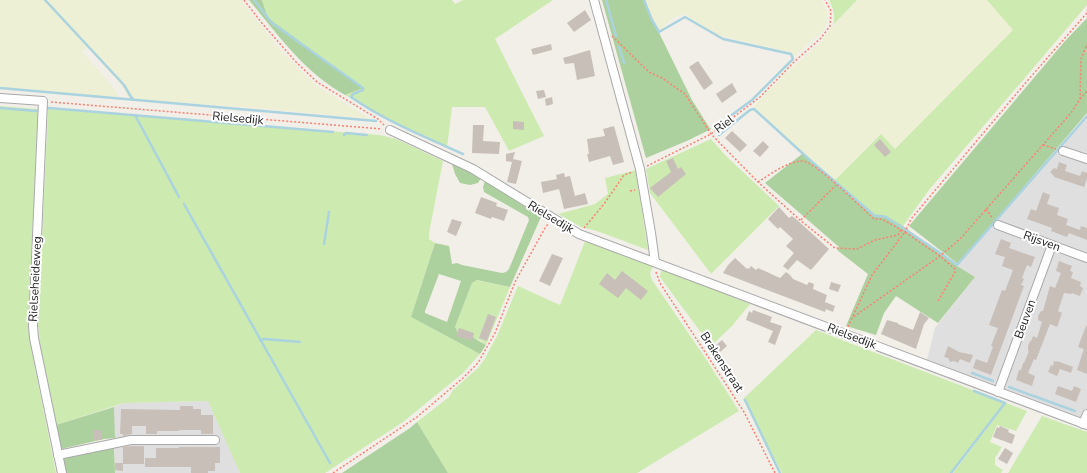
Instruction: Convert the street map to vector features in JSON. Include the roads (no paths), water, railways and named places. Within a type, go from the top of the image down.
[{"type":"street","points":[[594,0],[604,32],[640,169],[652,233],[655,262]]},
{"type":"street","name":"Rielseheideweg","points":[[0,98],[44,101],[33,326],[34,338],[62,473]]},
{"type":"street","name":"Rielsedijk","points":[[390,130],[473,169],[579,234],[1085,425]]},
{"type":"street","points":[[1063,151],[1087,159]]},
{"type":"street","name":"Rijsven","points":[[996,222],[1087,258]]},
{"type":"street","name":"Beuven","points":[[998,392],[1052,245]]},
{"type":"street","points":[[1085,425],[1087,414]]},
{"type":"street","points":[[58,455],[130,440],[215,440]]},
{"type":"waterway","points":[[45,0],[124,85],[133,99]]},
{"type":"waterway","points":[[254,0],[272,23],[363,88],[363,90],[353,94],[351,97],[391,121],[463,154]]},
{"type":"waterway","points":[[606,0],[616,36]]},
{"type":"waterway","points":[[644,0],[652,20],[659,32],[685,17],[723,39],[791,54],[793,59],[752,100],[729,117]]},
{"type":"waterway","points":[[619,47],[624,63]]},
{"type":"waterway","points":[[0,88],[376,121]]},
{"type":"waterway","points":[[0,108],[36,111],[49,108],[333,132]]},
{"type":"waterway","points":[[719,135],[750,110],[754,109],[875,216],[886,217],[942,254]]},
{"type":"waterway","points":[[135,115],[179,197]]},
{"type":"waterway","points":[[943,255],[957,265],[1087,116]]},
{"type":"waterway","points":[[344,135],[346,133],[367,135]]},
{"type":"waterway","points":[[184,204],[330,463]]},
{"type":"waterway","points":[[324,244],[329,212]]},
{"type":"waterway","points":[[260,340],[265,339],[300,342]]},
{"type":"waterway","points":[[972,373],[993,381]]},
{"type":"waterway","points":[[1009,387],[1075,411]]},
{"type":"waterway","points":[[951,473],[1005,403],[974,391]]},
{"type":"waterway","points":[[745,400],[780,473]]}]
